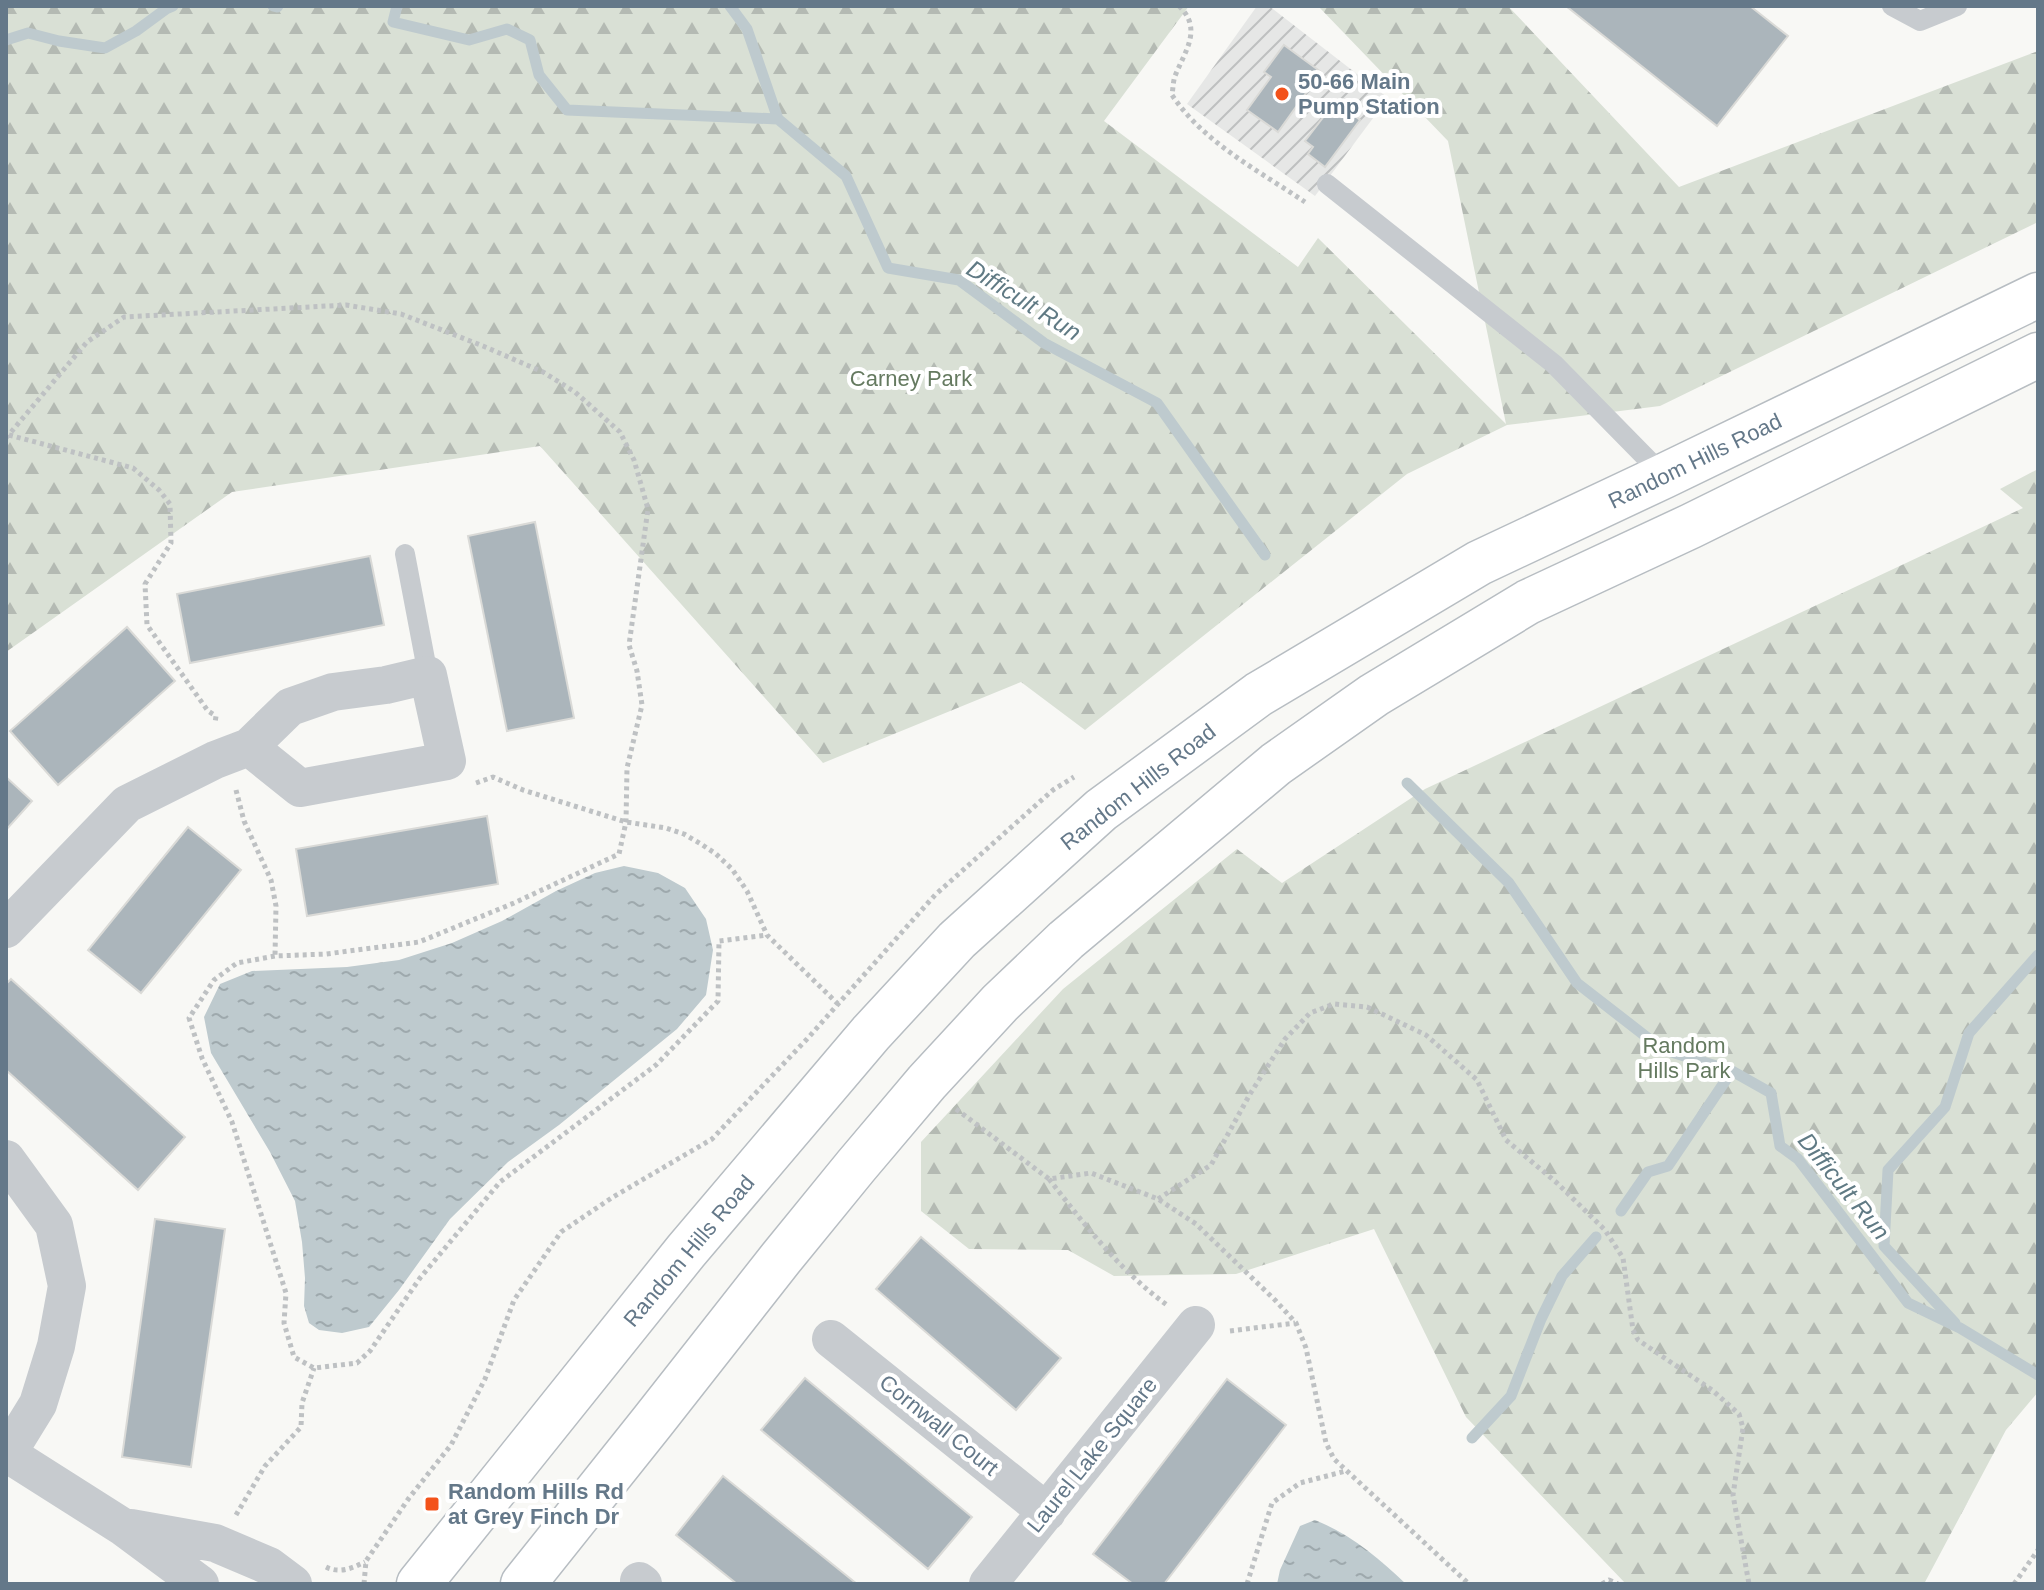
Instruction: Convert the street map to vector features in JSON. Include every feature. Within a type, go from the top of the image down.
[{"type":"street","name":"Random Hills Road","points":[[419,1584],[686,1251],[871,1033],[957,940],[1101,810],[1259,694],[1479,563],[2038,295]]},
{"type":"street","points":[[523,1584],[781,1258],[937,1071],[1000,1003],[1066,940],[1264,773],[1374,695],[1528,602],[1691,526],[2038,355]]},
{"type":"street","points":[[6,929],[127,804],[232,754],[290,707],[333,692],[386,685],[428,675],[447,761],[300,788],[232,754]]},
{"type":"street","points":[[6,1159],[54,1225],[67,1286],[56,1346],[38,1404],[7,1455],[123,1527],[200,1584]]},
{"type":"street","name":"Laurel Lake Square","points":[[988,1584],[1196,1325]]},
{"type":"street","name":"Cornwall Court","points":[[831,1339],[1047,1512]]},
{"type":"street","points":[[123,1527],[215,1543],[269,1566],[305,1574]]},
{"type":"lane","points":[[1892,6],[1920,21],[1957,6]]},
{"type":"lane","points":[[1327,184],[1554,364],[1664,476]]},
{"type":"lane","points":[[405,554],[428,675]]},
{"type":"path","points":[[1179,6],[1188,14],[1192,34],[1175,78],[1172,95],[1183,112],[1214,140],[1321,214],[1338,217],[1361,211]]},
{"type":"path","points":[[275,956],[276,906],[271,880],[244,821],[233,783],[232,754],[197,736],[212,727],[216,716],[208,711],[147,625],[145,584],[171,543],[170,504],[133,468],[8,437],[87,342],[124,317],[346,305],[401,314],[543,372],[575,392],[620,432],[634,460],[648,509],[629,645],[642,705],[627,768],[626,822],[619,854],[514,903],[419,942],[326,954],[275,956],[237,963],[214,980],[189,1018],[202,1058],[232,1122],[286,1293],[284,1323],[294,1357],[314,1368],[357,1363],[370,1351],[420,1278],[500,1182],[656,1065],[718,1001],[719,941],[767,935]]},
{"type":"path","points":[[305,1574],[346,1571],[366,1561],[409,1498],[451,1445],[485,1379],[514,1300],[561,1232],[613,1197],[712,1139],[838,1004],[767,935],[747,891],[732,869],[716,854],[684,834],[626,822],[523,790],[493,777],[465,786],[447,761]]},
{"type":"path","points":[[1158,1199],[1211,1165],[1285,1039],[1310,1013],[1334,1004],[1367,1007],[1426,1035],[1477,1080],[1506,1140],[1557,1183],[1615,1242],[1623,1258],[1633,1330],[1638,1340],[1712,1390],[1739,1414],[1743,1428],[1733,1495],[1749,1584]]},
{"type":"path","points":[[955,1107],[1049,1179],[1097,1240],[1154,1296],[1196,1325],[1220,1332],[1296,1323]]},
{"type":"path","points":[[1049,1179],[1091,1173],[1158,1199],[1196,1224],[1296,1323],[1306,1348],[1326,1443],[1334,1459],[1469,1584]]},
{"type":"path","points":[[244,1522],[235,1518],[265,1466],[301,1427],[302,1403],[314,1368]]},
{"type":"path","points":[[1247,1584],[1272,1503],[1300,1483],[1347,1470]]},
{"type":"path","points":[[2014,1584],[2038,1550]]},
{"type":"path","points":[[364,1584],[366,1561]]},
{"type":"path","points":[[1602,1584],[1609,1580],[1618,1584]]},
{"type":"shaded area","points":[[1257,6],[1269,6],[1388,98],[1315,196],[1187,104]]},
{"type":"green space","name":"Carney Park","points":[[6,6],[1189,6],[1104,121],[1298,267],[1318,238],[1506,424],[1448,141],[1318,6],[1508,6],[1679,187],[2038,51],[2038,222],[1660,406],[1507,425],[1407,474],[1085,730],[1021,682],[823,763],[540,446],[232,492],[6,652]]},
{"type":"green space","name":"Random Hills Park","points":[[2038,469],[2038,1392],[2006,1430],[1924,1584],[1626,1584],[1466,1417],[1374,1229],[1236,1274],[1114,1276],[1068,1250],[969,1249],[921,1211],[921,1142],[1063,989],[1237,849],[1282,883],[1425,789],[2023,508],[2000,489]]},
{"type":"water","points":[[624,866],[658,873],[685,888],[706,919],[713,950],[706,995],[677,1029],[559,1125],[508,1162],[450,1219],[369,1327],[342,1333],[319,1330],[309,1323],[304,1306],[302,1242],[295,1201],[270,1152],[211,1053],[204,1017],[220,984],[252,971],[347,967],[399,960],[452,943],[595,873]]},
{"type":"water","points":[[1315,1520],[1364,1548],[1406,1584],[1277,1584],[1300,1526]]},
{"type":"building","points":[[1566,6],[1750,6],[1788,36],[1717,126]]},
{"type":"building","name":"50-66 Main Pump Station","points":[[1284,45],[1321,72],[1278,132],[1247,110],[1271,77],[1264,72]]},
{"type":"building","points":[[1344,107],[1360,120],[1325,167],[1308,154],[1313,147],[1305,141],[1328,111],[1337,117]]},
{"type":"building","points":[[535,522],[574,718],[507,731],[468,536]]},
{"type":"building","points":[[370,556],[384,625],[190,663],[177,594]]},
{"type":"building","points":[[127,627],[175,681],[58,785],[10,731]]},
{"type":"building","points":[[6,777],[32,801],[6,830]]},
{"type":"building","points":[[487,816],[498,884],[307,916],[296,849]]},
{"type":"building","points":[[188,827],[241,870],[141,993],[88,950]]},
{"type":"building","points":[[11,979],[185,1137],[138,1190],[6,1070],[6,984]]},
{"type":"building","points":[[155,1219],[225,1229],[191,1467],[122,1457]]},
{"type":"building","points":[[921,1237],[1061,1358],[1016,1410],[876,1289]]},
{"type":"building","points":[[805,1378],[972,1517],[928,1569],[761,1430]]},
{"type":"building","points":[[1227,1379],[1286,1425],[1164,1584],[1133,1584],[1093,1554]]},
{"type":"building","points":[[723,1476],[857,1584],[737,1584],[676,1535]]},
{"type":"waterway","points":[[6,40],[28,33],[105,48],[173,6]]},
{"type":"waterway","points":[[273,6],[278,6]]},
{"type":"waterway","points":[[397,6],[393,22],[469,40],[507,29],[530,40],[539,75],[567,110],[778,119]]},
{"type":"waterway","name":"Difficult Run","points":[[730,6],[747,29],[778,119],[846,176],[888,268],[959,280],[1044,343],[1157,403],[1265,555]]},
{"type":"waterway","name":"Difficult Run","points":[[1407,783],[1509,883],[1577,983],[1662,1049],[1732,1071],[1771,1093],[1780,1146],[1798,1159],[1908,1303],[1960,1328],[2038,1375]]},
{"type":"waterway","points":[[1955,1323],[1884,1246],[1888,1170],[1945,1107],[1969,1033],[2038,955]]},
{"type":"waterway","points":[[1621,1211],[1648,1172],[1668,1166],[1732,1071]]},
{"type":"waterway","points":[[1472,1438],[1511,1396],[1541,1319],[1562,1276],[1596,1237]]},
{"type":"place","name":"50-66 Main Pump Station","points":[[1282,94]]},
{"type":"place","name":"Random Hills Rd at Grey Finch Dr","points":[[432,1504]]}]
